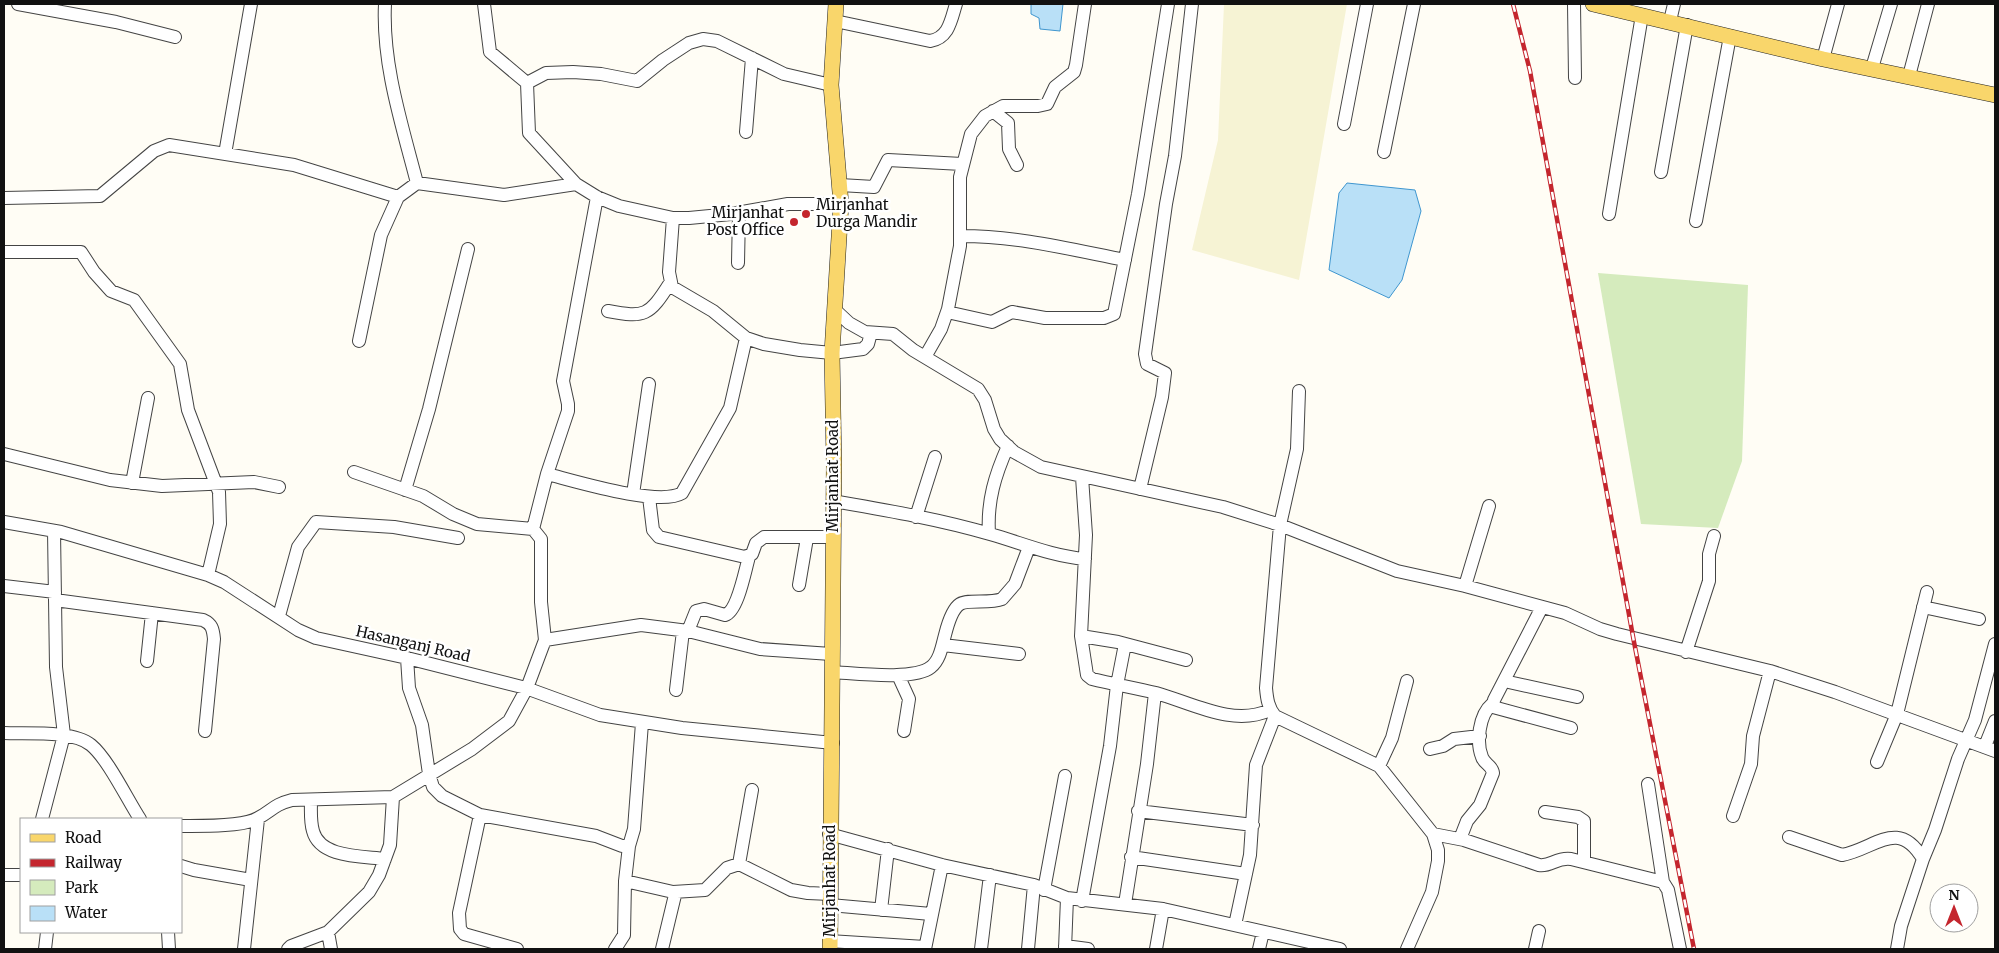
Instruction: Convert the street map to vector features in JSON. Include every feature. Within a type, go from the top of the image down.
[{"type":"main road","name":"Mirjanhat Road","points":[[830,945],[830,834],[833,743],[831,654],[833,537],[832,353],[841,204],[831,85],[836,4]]},
{"type":"main road","points":[[1594,4],[1619,7],[1642,15],[1823,59],[1995,95]]},
{"type":"street","points":[[18,4],[116,22],[175,37]]},
{"type":"street","points":[[225,154],[250,4]]},
{"type":"street","points":[[384,4],[384,19],[393,92],[417,183]]},
{"type":"street","points":[[484,4],[490,52],[527,84],[529,133],[576,184],[597,197],[619,206],[674,218],[703,218],[788,204],[841,204]]},
{"type":"street","points":[[835,22],[930,41],[939,39],[945,34],[956,4]]},
{"type":"street","points":[[925,356],[941,330],[947,312],[961,236],[959,206],[962,164],[971,134],[978,122],[1003,106],[1044,106],[1049,102],[1055,87],[1074,72],[1085,4]]},
{"type":"street","points":[[947,312],[992,322],[1012,312],[1036,318],[1104,318],[1114,314],[1138,194],[1168,4]]},
{"type":"street","points":[[1140,489],[1162,397],[1165,372],[1147,364],[1145,354],[1166,204],[1176,156],[1192,4]]},
{"type":"street","points":[[1344,124],[1367,4]]},
{"type":"street","points":[[1384,152],[1414,4]]},
{"type":"street","points":[[1574,4],[1575,78]]},
{"type":"street","points":[[1670,21],[1674,4]]},
{"type":"street","points":[[1823,59],[1838,4]]},
{"type":"street","points":[[1872,68],[1891,4]]},
{"type":"street","points":[[1909,76],[1928,4]]},
{"type":"street","points":[[1609,214],[1642,15]]},
{"type":"street","points":[[1661,172],[1688,25]]},
{"type":"street","points":[[1696,221],[1730,36]]},
{"type":"street","points":[[527,84],[546,73],[573,72],[601,74],[637,82],[663,60],[689,43],[703,39],[717,42],[798,78],[831,85]]},
{"type":"street","points":[[746,132],[752,58]]},
{"type":"street","points":[[993,111],[1008,123],[1009,150],[1017,165]]},
{"type":"street","points":[[4,198],[100,196],[161,147],[169,145],[294,165],[398,197]]},
{"type":"street","points":[[840,185],[874,187],[888,160],[962,164]]},
{"type":"street","points":[[359,342],[381,235],[398,197],[417,183],[504,195],[576,184]]},
{"type":"street","points":[[533,529],[547,474],[568,411],[563,381],[597,197]]},
{"type":"street","points":[[738,263],[739,213]]},
{"type":"street","points":[[674,218],[669,272],[670,283],[676,291],[713,311],[746,338],[800,350],[832,353],[863,349],[868,344],[871,333]]},
{"type":"street","points":[[961,236],[1000,236],[1077,249],[1125,260]]},
{"type":"street","points":[[405,490],[429,410],[468,250]]},
{"type":"street","points":[[4,252],[81,252],[94,272],[112,290],[134,300],[180,364],[188,410],[219,492],[220,524],[208,575]]},
{"type":"street","points":[[608,310],[633,315],[643,314],[654,305],[670,283]]},
{"type":"street","points":[[834,309],[860,330],[871,333],[893,334],[978,389],[985,400],[994,429],[1014,452],[1041,467],[1223,507],[1280,525],[1397,571],[1465,586],[1565,613],[1600,629],[1686,652],[1770,671],[1990,748],[1995,721]]},
{"type":"street","points":[[547,474],[649,497],[674,497],[684,491],[730,408],[746,338]]},
{"type":"street","points":[[633,494],[649,384]]},
{"type":"street","points":[[1235,925],[1246,874],[1253,825],[1256,765],[1272,713],[1266,688],[1280,525],[1296,450],[1299,391]]},
{"type":"street","points":[[132,483],[148,398]]},
{"type":"street","points":[[989,533],[990,499],[997,470],[1008,446]]},
{"type":"street","points":[[4,454],[110,480],[132,483],[162,486],[215,482],[254,482],[279,487]]},
{"type":"street","points":[[916,517],[935,457]]},
{"type":"street","points":[[182,826],[220,825],[258,819],[277,804],[292,800],[393,797],[472,749],[509,721],[526,688],[545,640],[541,602],[541,539],[533,529],[477,524],[454,514],[423,496],[354,472]]},
{"type":"street","points":[[1082,477],[1086,535],[1081,636],[1087,674],[1092,679],[1155,693],[1205,711],[1245,716],[1272,713],[1379,766],[1433,834],[1438,850],[1438,861],[1432,892],[1407,949]]},
{"type":"street","points":[[649,497],[653,530],[659,537],[749,557]]},
{"type":"street","points":[[833,501],[989,533],[1054,556],[1085,559]]},
{"type":"street","points":[[1465,586],[1489,506]]},
{"type":"street","name":"Hasanganj Road","points":[[4,522],[54,531],[208,575],[224,582],[298,630],[316,638],[407,658],[526,688],[600,715],[642,723],[833,743]]},
{"type":"street","points":[[279,616],[298,548],[316,522],[394,528],[458,538]]},
{"type":"street","points":[[42,818],[64,735],[56,667],[54,531]]},
{"type":"street","points":[[1686,652],[1709,581],[1708,554],[1714,536]]},
{"type":"street","points":[[676,690],[685,631],[696,611],[704,609],[725,615],[731,611],[743,582],[749,557],[756,543],[764,537],[833,537]]},
{"type":"street","points":[[799,585],[807,538]]},
{"type":"street","points":[[832,672],[898,675],[923,671],[931,667],[943,645],[950,621],[961,604],[997,602],[1005,597],[1015,584],[1029,547]]},
{"type":"street","points":[[4,586],[152,613],[203,620],[212,628],[214,639],[204,731]]},
{"type":"street","points":[[1877,762],[1897,714],[1927,592]]},
{"type":"street","points":[[1460,839],[1467,821],[1480,805],[1493,773],[1492,768],[1481,756],[1480,736],[1484,712],[1492,704],[1542,607]]},
{"type":"street","points":[[1923,607],[1979,619]]},
{"type":"street","points":[[147,661],[152,613]]},
{"type":"street","points":[[545,640],[631,626],[685,631],[760,649],[831,654]]},
{"type":"street","points":[[1081,636],[1126,644],[1186,660]]},
{"type":"street","points":[[1082,901],[1110,746],[1117,685],[1126,644]]},
{"type":"street","points":[[1897,949],[1901,926],[1922,859],[1935,830],[1958,759],[1968,740],[1995,644]]},
{"type":"street","points":[[943,645],[1019,654]]},
{"type":"street","points":[[407,658],[409,688],[422,725],[433,787],[442,796],[480,815],[596,836],[622,846],[629,846]]},
{"type":"street","points":[[1733,816],[1751,764],[1753,736],[1770,671]]},
{"type":"street","points":[[898,675],[908,699],[904,731]]},
{"type":"street","points":[[1379,766],[1392,738],[1407,681]]},
{"type":"street","points":[[1504,681],[1577,697]]},
{"type":"street","points":[[1125,904],[1138,811],[1147,764],[1155,693]]},
{"type":"street","points":[[1492,704],[1495,710],[1571,728]]},
{"type":"street","points":[[615,949],[624,935],[625,881],[629,846],[635,820],[642,723]]},
{"type":"street","points":[[4,733],[64,735],[90,744],[101,757],[139,818]]},
{"type":"street","points":[[1430,749],[1443,746],[1454,739],[1480,736]]},
{"type":"street","points":[[1028,949],[1039,887],[1065,776]]},
{"type":"street","points":[[1648,784],[1663,882],[1668,890],[1680,949]]},
{"type":"street","points":[[739,864],[752,790]]},
{"type":"street","points":[[288,949],[290,946],[328,932],[369,892],[379,875],[390,845],[393,797]]},
{"type":"street","points":[[311,800],[312,828],[321,845],[328,850],[341,853],[385,859]]},
{"type":"street","points":[[1138,811],[1253,825]]},
{"type":"street","points":[[1546,812],[1578,816],[1584,822],[1584,861]]},
{"type":"street","points":[[480,815],[458,922],[464,934],[494,946],[517,949]]},
{"type":"street","points":[[244,949],[258,819]]},
{"type":"street","points":[[830,834],[942,865],[1039,887],[1067,898],[1162,909],[1263,932],[1305,946],[1340,949]]},
{"type":"street","points":[[1433,834],[1460,839],[1538,865],[1549,864],[1562,858],[1584,861],[1663,882]]},
{"type":"street","points":[[1789,837],[1842,854],[1875,841],[1898,837],[1912,845],[1922,859]]},
{"type":"street","points":[[881,910],[888,849]]},
{"type":"street","points":[[1131,857],[1246,874]]},
{"type":"street","points":[[625,881],[674,892],[705,890],[727,868],[739,864],[791,890],[881,910],[931,914]]},
{"type":"street","points":[[830,945],[925,948],[942,865]]},
{"type":"street","points":[[182,866],[251,880]]},
{"type":"street","points":[[4,875],[20,875]]},
{"type":"street","points":[[981,949],[990,875]]},
{"type":"street","points":[[667,948],[674,892]]},
{"type":"street","points":[[1067,898],[1065,948],[1088,949]]},
{"type":"street","points":[[1156,949],[1162,909]]},
{"type":"street","points":[[1535,949],[1539,931]]},
{"type":"street","points":[[328,932],[331,949]]},
{"type":"street","points":[[1259,949],[1263,932]]},
{"type":"street","points":[[45,949],[47,933]]},
{"type":"street","points":[[168,933],[169,949]]},
{"type":"shaded area","points":[[1224,4],[1347,4],[1299,280],[1192,250],[1218,140]]},
{"type":"green space","points":[[1598,273],[1748,285],[1742,461],[1718,528],[1641,524]]},
{"type":"water","points":[[1031,4],[1063,4],[1060,31],[1040,29],[1039,18],[1031,14]]},
{"type":"water","points":[[1347,183],[1415,190],[1421,211],[1402,280],[1389,298],[1329,270],[1339,193]]},
{"type":"railway","points":[[1513,4],[1530,71],[1634,642],[1694,949]]},
{"type":"place","name":"Mirjanhat Durga Mandir","points":[[806,214]]},
{"type":"place","name":"Mirjanhat Post Office","points":[[794,222]]}]
